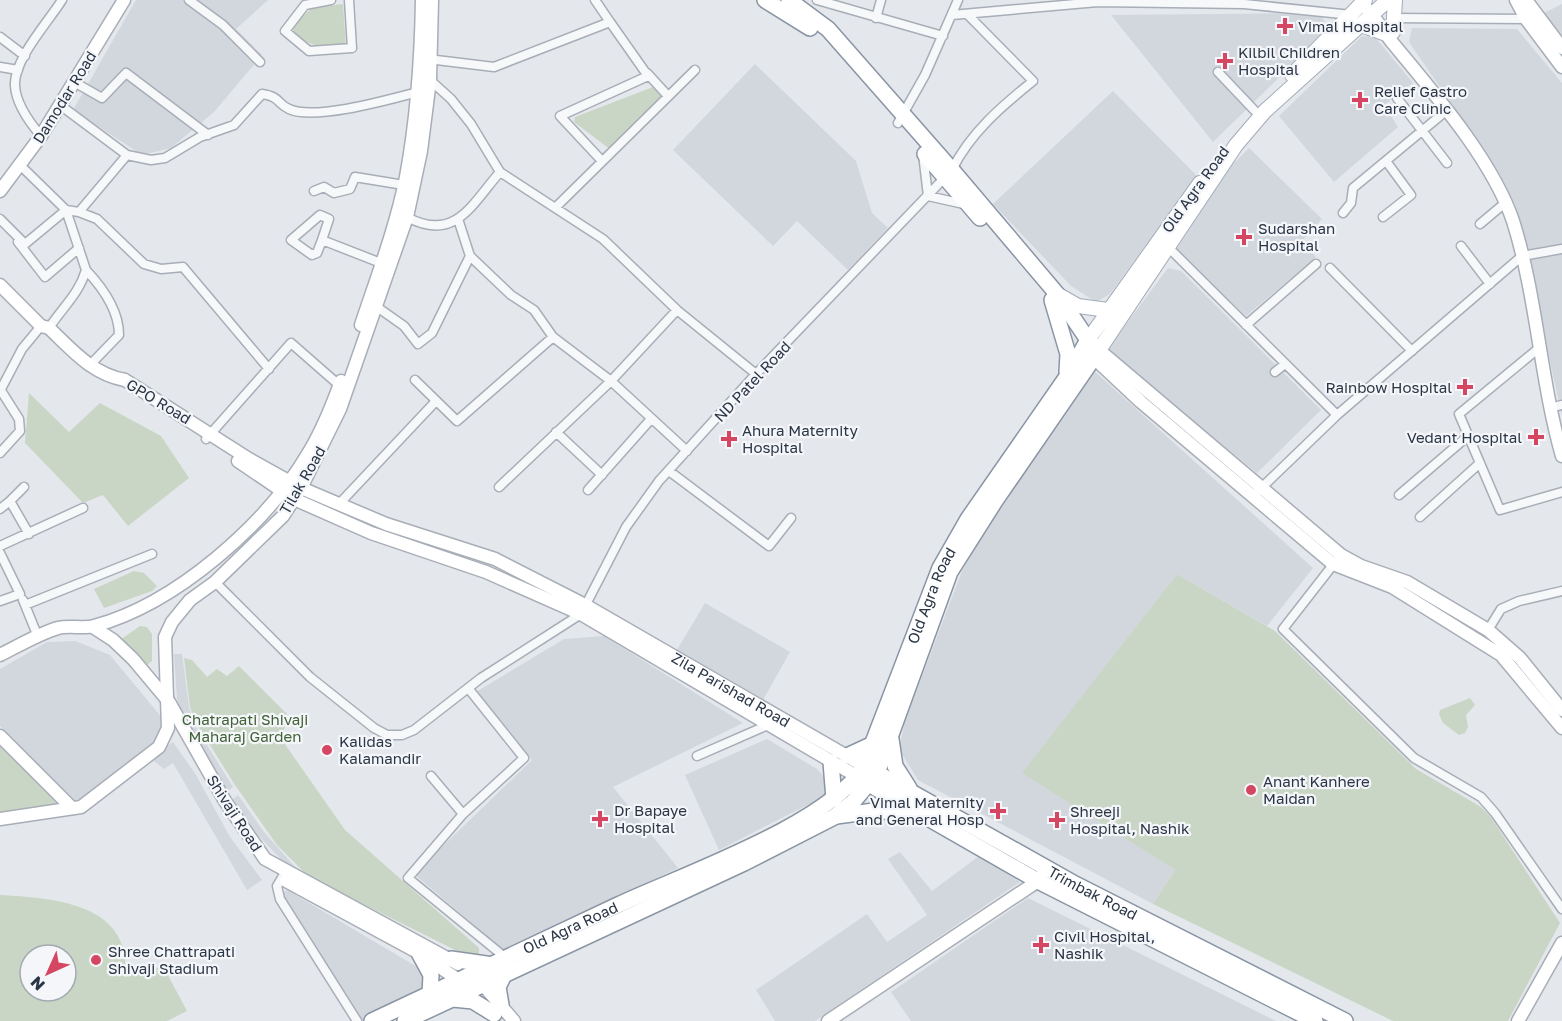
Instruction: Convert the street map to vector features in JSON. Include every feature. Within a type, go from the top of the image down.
[{"type":"highway","points":[[765,0],[793,4],[828,29],[901,119],[1055,297],[1090,348]]},
{"type":"highway","points":[[901,119],[923,152],[949,174],[968,205],[1055,297],[1068,354],[1066,378]]},
{"type":"highway","name":"Old Agra Road","points":[[405,1021],[445,1000],[472,982],[620,904],[738,852],[825,806],[867,775],[873,744],[940,568],[968,519],[1066,378],[1090,348]]},
{"type":"highway","name":"Old Agra Road","points":[[502,967],[744,863],[834,817],[853,802],[891,736],[950,572],[1090,348]]},
{"type":"highway","points":[[891,736],[895,766],[901,779],[923,806]]},
{"type":"highway","points":[[847,756],[873,744]]},
{"type":"highway","points":[[831,762],[834,799]]},
{"type":"highway","points":[[867,775],[1042,875]]},
{"type":"highway","points":[[834,817],[923,806]]},
{"type":"highway","name":"Trimbak Road","points":[[1042,875],[1315,1021]]},
{"type":"highway","name":"Trimbak Road","points":[[1042,875],[1345,1021]]},
{"type":"highway","points":[[419,953],[431,975],[430,994]]},
{"type":"highway","points":[[445,1000],[468,999],[498,1014],[498,987],[502,967],[451,959]]},
{"type":"highway","name":"Old Agra Road","points":[[372,1021],[430,994],[472,982]]},
{"type":"main road","name":"Damodar Road","points":[[0,191],[21,166],[124,0]]},
{"type":"main road","name":"Tilak Road","points":[[0,656],[59,628],[93,627],[164,597],[184,584],[264,513],[309,454],[326,421],[385,265],[407,217],[421,151],[430,81],[422,0]]},
{"type":"main road","name":"Tilak Road","points":[[168,728],[169,702],[165,637],[172,622],[190,600],[215,582],[283,516],[297,494],[340,409],[377,307],[404,185],[418,92],[427,58],[432,0]]},
{"type":"main road","name":"Old Agra Road","points":[[1090,348],[1129,302],[1236,145],[1266,111],[1388,0]]},
{"type":"main road","points":[[1390,33],[1395,0]]},
{"type":"main road","points":[[1516,0],[1526,19],[1562,67]]},
{"type":"main road","points":[[1526,0],[1562,48]]},
{"type":"main road","name":"Old Agra Road","points":[[1090,348],[1108,310],[1240,126],[1365,1]]},
{"type":"main road","points":[[1365,1],[1485,164],[1505,203],[1522,256],[1539,348],[1556,407],[1562,456]]},
{"type":"main road","points":[[1361,25],[1390,33]]},
{"type":"main road","name":"GPO Road","points":[[2,291],[89,366],[112,377],[122,387],[188,423],[297,494],[371,533],[445,557],[583,609]]},
{"type":"main road","points":[[1055,297],[1078,306],[1108,310]]},
{"type":"main road","points":[[1090,348],[1337,559],[1392,587],[1502,655],[1531,679],[1562,710]]},
{"type":"main road","name":"GPO Road","points":[[297,494],[339,504],[386,524],[495,559],[583,609]]},
{"type":"main road","points":[[445,557],[447,542]]},
{"type":"main road","points":[[1337,559],[1407,582],[1488,630],[1520,658],[1562,728]]},
{"type":"main road","name":"Zila Parishad Road","points":[[583,609],[831,762],[867,775]]},
{"type":"main road","name":"Zila Parishad Road","points":[[583,609],[847,756],[867,775]]},
{"type":"main road","name":"Shivaji Road","points":[[93,627],[113,640],[134,659],[169,702],[188,740],[252,842],[283,875],[472,982]]},
{"type":"main road","points":[[0,819],[81,807],[159,747],[168,728]]},
{"type":"main road","name":"Shivaji Road","points":[[168,728],[180,738],[247,849],[263,867],[451,959],[472,982]]},
{"type":"main road","points":[[0,736],[72,808]]},
{"type":"main road","points":[[828,1021],[1042,875]]},
{"type":"main road","points":[[1518,1021],[1562,943]]},
{"type":"main road","points":[[472,982],[498,1014],[514,1021]]},
{"type":"street","points":[[40,136],[27,118],[15,86],[18,70],[47,18],[62,0]]},
{"type":"street","points":[[189,0],[223,25],[260,62]]},
{"type":"street","points":[[331,0],[305,5],[285,31],[309,51],[352,48],[349,0]]},
{"type":"street","points":[[595,0],[648,73],[668,96]]},
{"type":"street","points":[[817,0],[943,36]]},
{"type":"street","points":[[876,18],[881,0]]},
{"type":"street","points":[[901,119],[943,36],[958,0]]},
{"type":"street","points":[[952,15],[1098,1],[1246,2],[1351,14],[1361,25]]},
{"type":"street","name":"ND Patel Road","points":[[583,609],[629,521],[669,471],[756,374],[949,174],[961,154],[993,116],[1033,80],[967,14]]},
{"type":"street","points":[[1394,18],[1526,19]]},
{"type":"street","points":[[427,58],[494,67],[610,22]]},
{"type":"street","points":[[0,37],[26,56]]},
{"type":"street","points":[[0,67],[18,70]]},
{"type":"street","points":[[555,207],[695,70]]},
{"type":"street","points":[[1218,72],[1255,111]]},
{"type":"street","points":[[74,82],[102,98],[126,73],[208,135]]},
{"type":"street","points":[[602,161],[560,116],[646,78],[648,73]]},
{"type":"street","points":[[430,81],[450,99],[471,124],[500,172],[603,239],[677,310],[756,374]]},
{"type":"street","points":[[60,105],[127,155],[151,160],[165,158],[208,135],[234,125],[262,94],[275,96],[289,109],[303,111],[342,110],[418,92]]},
{"type":"street","points":[[1397,98],[1447,163]]},
{"type":"street","points":[[1343,213],[1352,202],[1353,188],[1446,111]]},
{"type":"street","points":[[923,152],[928,196],[968,205]]},
{"type":"street","points":[[79,212],[127,155]]},
{"type":"street","points":[[1383,217],[1411,195],[1386,161]]},
{"type":"street","points":[[21,166],[66,210],[87,270],[104,288],[119,324],[119,335],[89,366]]},
{"type":"street","points":[[407,217],[425,226],[442,226],[458,219],[500,172]]},
{"type":"street","points":[[314,191],[324,187],[334,193],[350,189],[355,177],[404,185]]},
{"type":"street","points":[[1480,224],[1505,203]]},
{"type":"street","points":[[0,219],[25,244],[66,210],[97,219],[144,264],[161,269],[183,267],[269,369]]},
{"type":"street","points":[[320,214],[329,219],[322,240],[314,255],[291,240],[320,214]]},
{"type":"street","points":[[458,219],[470,256],[511,295],[534,310],[553,337],[610,381],[687,451]]},
{"type":"street","points":[[14,233],[45,277],[79,248]]},
{"type":"street","points":[[322,240],[385,265]]},
{"type":"street","points":[[1461,246],[1490,284]]},
{"type":"street","points":[[1168,247],[1337,415]]},
{"type":"street","points":[[1256,492],[1337,415],[1522,256],[1562,249]]},
{"type":"street","points":[[377,307],[404,326],[418,344],[432,333],[470,256]]},
{"type":"street","points":[[1246,325],[1316,264]]},
{"type":"street","points":[[1330,268],[1412,351]]},
{"type":"street","points":[[0,453],[20,431],[19,419],[0,390],[22,349],[78,293],[87,270]]},
{"type":"street","points":[[499,487],[610,381],[677,310]]},
{"type":"street","points":[[415,380],[457,421],[553,337]]},
{"type":"street","points":[[208,436],[291,343],[339,385]]},
{"type":"street","points":[[1539,348],[1459,414],[1500,510],[1562,492]]},
{"type":"street","points":[[1267,353],[1276,355]]},
{"type":"street","points":[[1275,372],[1285,364]]},
{"type":"street","points":[[339,504],[435,400]]},
{"type":"street","points":[[588,490],[651,418]]},
{"type":"street","points":[[556,432],[602,475]]},
{"type":"street","points":[[1399,495],[1468,436]]},
{"type":"street","points":[[1420,517],[1480,463]]},
{"type":"street","points":[[669,471],[770,546],[791,518]]},
{"type":"street","points":[[0,509],[24,487]]},
{"type":"street","points":[[10,501],[29,534]]},
{"type":"street","points":[[0,546],[83,508]]},
{"type":"street","points":[[0,552],[38,637]]},
{"type":"street","points":[[25,605],[152,554]]},
{"type":"street","points":[[1337,559],[1283,628],[1414,758],[1481,797],[1495,813],[1562,909]]},
{"type":"street","points":[[215,582],[310,677],[374,728],[387,735],[402,735],[414,730],[468,688],[583,609]]},
{"type":"street","points":[[1488,630],[1501,609],[1519,601],[1562,591]]},
{"type":"street","points":[[0,601],[20,594]]},
{"type":"street","points":[[468,688],[524,758],[463,814],[408,878],[502,967]]},
{"type":"street","points":[[697,756],[768,724]]},
{"type":"street","points":[[431,776],[463,814]]},
{"type":"street","points":[[283,875],[277,886],[280,899],[357,1021]]},
{"type":"shaded area","points":[[136,0],[268,0],[236,29],[262,55],[214,112],[171,148],[142,155],[73,110]]},
{"type":"shaded area","points":[[1562,4],[1562,41],[1542,14]]},
{"type":"shaded area","points":[[1310,13],[1322,17],[1329,29],[1213,142],[1111,15]]},
{"type":"shaded area","points":[[1412,28],[1517,29],[1562,83],[1562,416],[1516,207],[1501,176],[1409,42]]},
{"type":"shaded area","points":[[1362,36],[1375,37],[1413,83],[1384,105],[1398,127],[1334,182],[1279,116]]},
{"type":"shaded area","points":[[755,64],[856,161],[872,213],[888,228],[848,270],[797,221],[773,246],[673,150]]},
{"type":"shaded area","points":[[1113,91],[1197,176],[1110,294],[1096,302],[1071,286],[993,204]]},
{"type":"shaded area","name":"Sudarshan Hospital","points":[[1249,148],[1322,219],[1301,242],[1316,257],[1246,316],[1176,250],[1227,170]]},
{"type":"shaded area","points":[[1168,268],[1181,271],[1321,410],[1257,473],[1106,351]]},
{"type":"shaded area","points":[[1093,370],[1313,568],[1267,626],[1177,574],[1023,773],[1175,870],[1153,904],[918,780],[899,749],[905,721],[962,571],[1001,502]]},
{"type":"shaded area","points":[[705,603],[790,652],[763,700],[677,650]]},
{"type":"shaded area","points":[[604,636],[743,723],[613,787],[678,868],[505,951],[414,874],[532,760],[476,692],[564,639]]},
{"type":"shaded area","points":[[75,641],[110,655],[163,719],[160,739],[75,806],[0,726],[0,669],[47,642]]},
{"type":"shaded area","points":[[174,654],[182,654],[189,707],[194,724],[233,787],[225,793],[186,729],[177,699]]},
{"type":"shaded area","points":[[767,739],[817,769],[825,778],[825,796],[719,850],[685,775]]},
{"type":"shaded area","points":[[173,742],[196,775],[230,837],[262,880],[247,890],[173,763],[164,769],[150,758]]},
{"type":"shaded area","points":[[238,795],[264,832],[296,868],[293,872],[254,831],[233,799]]},
{"type":"shaded area","points":[[900,852],[932,891],[979,856],[1020,882],[815,1021],[775,1021],[756,990],[867,914],[887,942],[927,915],[888,859]]},
{"type":"shaded area","points":[[287,890],[419,968],[427,976],[423,989],[362,1021],[280,895]]},
{"type":"shaded area","name":"Civil Hospital, Nashik","points":[[1028,898],[1276,1021],[911,1021],[891,992]]},
{"type":"green space","points":[[343,4],[346,47],[318,46],[293,35],[293,25],[312,8]]},
{"type":"green space","points":[[653,87],[664,100],[611,150],[574,122],[575,117]]},
{"type":"green space","points":[[29,393],[69,432],[100,403],[161,436],[189,478],[128,526],[103,495],[83,503],[25,443]]},
{"type":"green space","points":[[134,571],[144,573],[157,586],[152,591],[104,608],[94,589]]},
{"type":"green space","name":"Anant Kanhere Maidan","points":[[1177,574],[1275,631],[1416,769],[1481,807],[1490,816],[1560,923],[1508,1021],[1393,1021],[1153,904],[1175,870],[1022,773]]},
{"type":"green space","points":[[140,626],[147,627],[152,634],[152,661],[143,666],[120,640]]},
{"type":"green space","name":"Chatrapati Shivaji Maharaj Garden","points":[[184,658],[192,660],[207,677],[217,669],[227,676],[239,666],[287,714],[282,740],[345,830],[479,948],[479,954],[467,956],[309,877],[277,845],[235,785],[195,721],[190,707]]},
{"type":"green space","points":[[1470,698],[1475,705],[1466,715],[1468,727],[1465,733],[1459,735],[1443,723],[1439,714],[1440,710]]},
{"type":"green space","points":[[0,745],[58,803],[58,809],[0,814]]},
{"type":"green space","name":"Shree Chattrapati Shivaji Stadium","points":[[0,895],[65,903],[86,909],[103,919],[116,933],[124,952],[125,977],[163,966],[187,1011],[167,1021],[0,1021]]},
{"type":"place","name":"Vimal Hospital","points":[[1285,26]]},
{"type":"place","name":"Kilbil Children Hospital","points":[[1225,61]]},
{"type":"place","name":"Relief Gastro Care Clinic","points":[[1360,100]]},
{"type":"place","name":"Sudarshan Hospital","points":[[1244,237]]},
{"type":"place","name":"Rainbow Hospital","points":[[1465,387]]},
{"type":"place","name":"Vedant Hospital","points":[[1536,437]]},
{"type":"place","name":"Ahura Maternity Hospital","points":[[729,439]]},
{"type":"place","name":"Kalidas Kalamandir","points":[[327,750]]},
{"type":"place","name":"Anant Kanhere Maidan","points":[[1251,790]]},
{"type":"place","name":"Vimal Maternity and General Hosp","points":[[998,811]]},
{"type":"place","name":"Dr Bapaye Hospital","points":[[600,819]]},
{"type":"place","name":"Shreeji Hospital, Nashik","points":[[1057,820]]},
{"type":"place","name":"Civil Hospital, Nashik","points":[[1041,945]]},
{"type":"place","name":"Shree Chattrapati Shivaji Stadium","points":[[96,960]]}]
